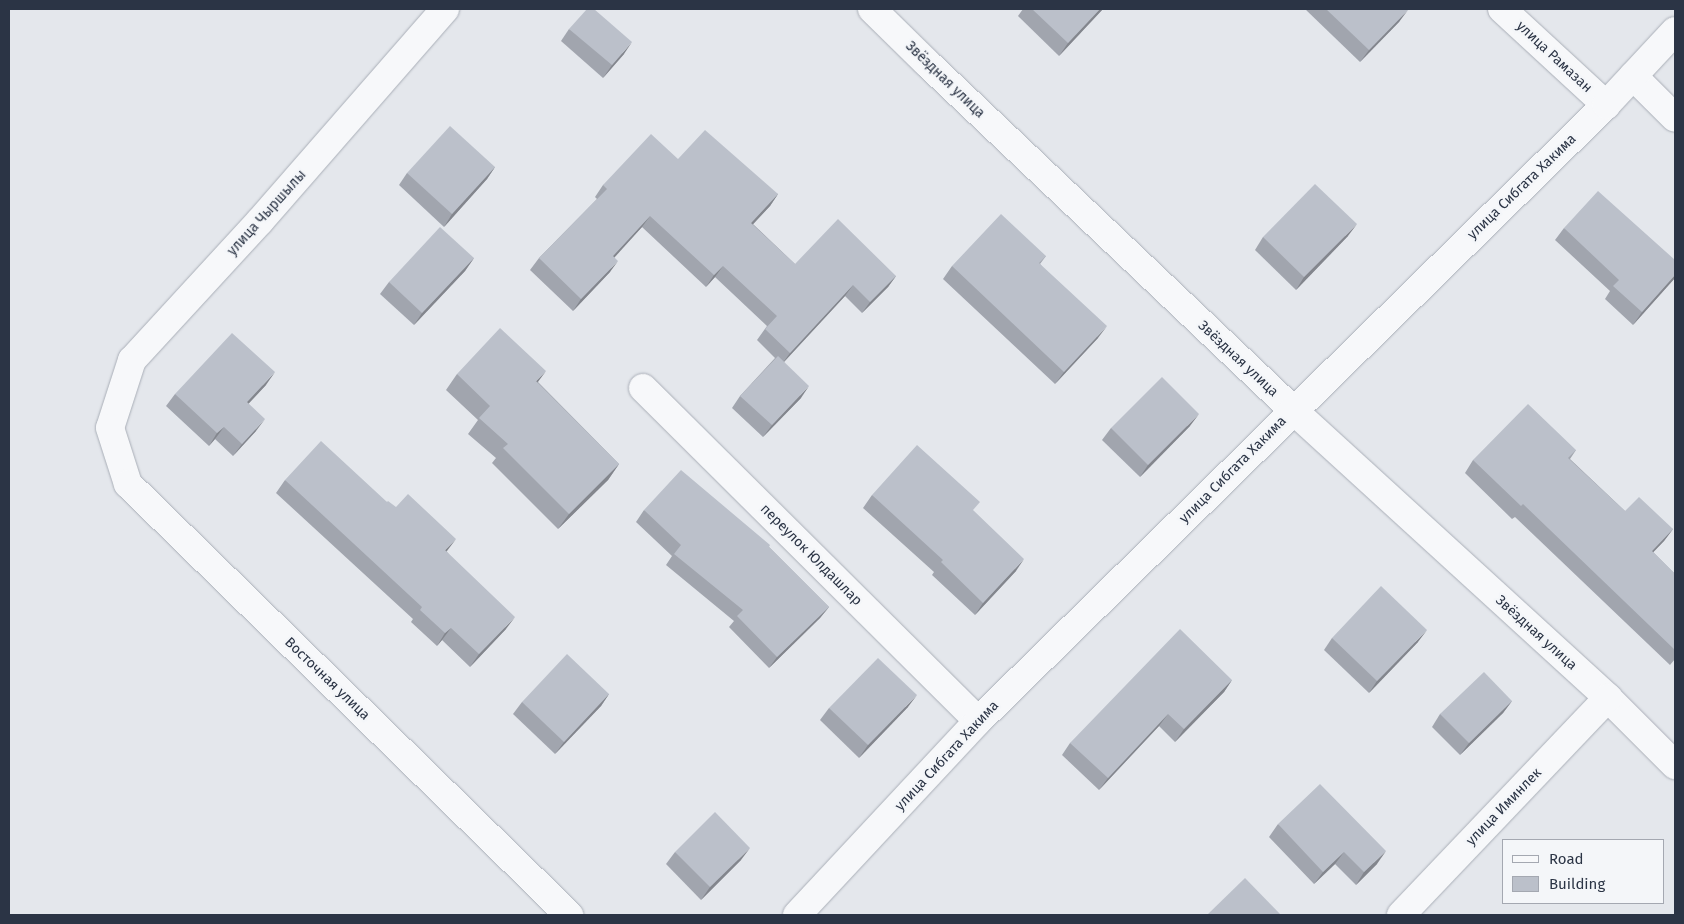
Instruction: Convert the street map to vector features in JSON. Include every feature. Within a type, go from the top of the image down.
[{"type":"street","name":"улица Чыршылы","points":[[110,428],[132,360],[260,221],[445,9]]},
{"type":"street","name":"Звёздная улица","points":[[872,9],[940,76],[1293,410],[1608,698],[1675,765]]},
{"type":"street","name":"улица Рамазан","points":[[1502,9],[1606,105]]},
{"type":"street","name":"улица Сибгата Хакима","points":[[797,915],[978,722],[1293,410],[1606,105],[1675,31]]},
{"type":"street","points":[[1632,76],[1675,118]]},
{"type":"street","name":"переулок Юлдашлар","points":[[644,388],[978,722]]},
{"type":"street","name":"Восточная улица","points":[[110,428],[128,484],[569,915]]},
{"type":"street","name":"улица Иминлек","points":[[1401,915],[1608,698]]},
{"type":"building","points":[[587,9],[594,9],[632,42],[612,65],[569,29]]},
{"type":"building","points":[[1032,9],[1100,9],[1068,43]]},
{"type":"building","points":[[1326,9],[1407,9],[1408,10],[1369,50]]},
{"type":"building","points":[[450,126],[495,167],[452,214],[407,173]]},
{"type":"building","points":[[705,130],[778,194],[751,223],[795,264],[838,219],[896,276],[870,302],[853,285],[790,353],[765,329],[777,316],[723,266],[714,275],[650,216],[613,256],[618,261],[581,299],[539,258],[607,189],[603,185],[651,134],[678,159]]},
{"type":"building","points":[[1315,184],[1357,224],[1304,277],[1263,237]]},
{"type":"building","points":[[1598,191],[1675,260],[1675,275],[1642,312],[1613,286],[1619,280],[1564,228]]},
{"type":"building","points":[[1001,214],[1046,256],[1039,263],[1107,326],[1064,372],[952,266]]},
{"type":"building","points":[[440,227],[474,258],[422,313],[389,282]]},
{"type":"building","points":[[500,328],[546,371],[536,381],[619,464],[569,514],[503,448],[508,444],[479,418],[490,406],[457,374]]},
{"type":"building","points":[[232,333],[275,372],[247,402],[265,419],[242,444],[224,427],[217,433],[175,394]]},
{"type":"building","points":[[778,356],[809,386],[772,425],[740,396]]},
{"type":"building","points":[[1162,377],[1199,414],[1148,465],[1111,428]]},
{"type":"building","points":[[1528,404],[1576,450],[1568,458],[1625,511],[1639,497],[1673,529],[1652,551],[1675,574],[1675,650],[1523,504],[1521,506],[1473,460]]},
{"type":"building","points":[[321,441],[387,502],[396,507],[408,494],[456,539],[445,550],[515,617],[479,654],[451,628],[445,633],[420,610],[422,607],[285,480]]},
{"type":"building","points":[[917,445],[980,502],[973,510],[1024,559],[983,603],[941,562],[943,560],[872,495]]},
{"type":"building","points":[[681,470],[770,545],[769,547],[829,607],[777,657],[737,616],[743,610],[674,554],[681,545],[644,510]]},
{"type":"building","points":[[1381,586],[1427,630],[1377,681],[1332,638]]},
{"type":"building","points":[[1180,629],[1232,680],[1184,729],[1168,714],[1108,778],[1070,743]]},
{"type":"building","points":[[567,654],[609,694],[564,742],[522,702]]},
{"type":"building","points":[[878,658],[917,695],[868,745],[829,708]]},
{"type":"building","points":[[1484,672],[1512,701],[1469,743],[1440,714]]},
{"type":"building","points":[[1320,784],[1386,851],[1364,872],[1344,852],[1323,872],[1278,824]]},
{"type":"building","points":[[715,812],[750,848],[710,887],[675,852]]},
{"type":"building","points":[[1245,878],[1281,915],[1207,915]]}]
